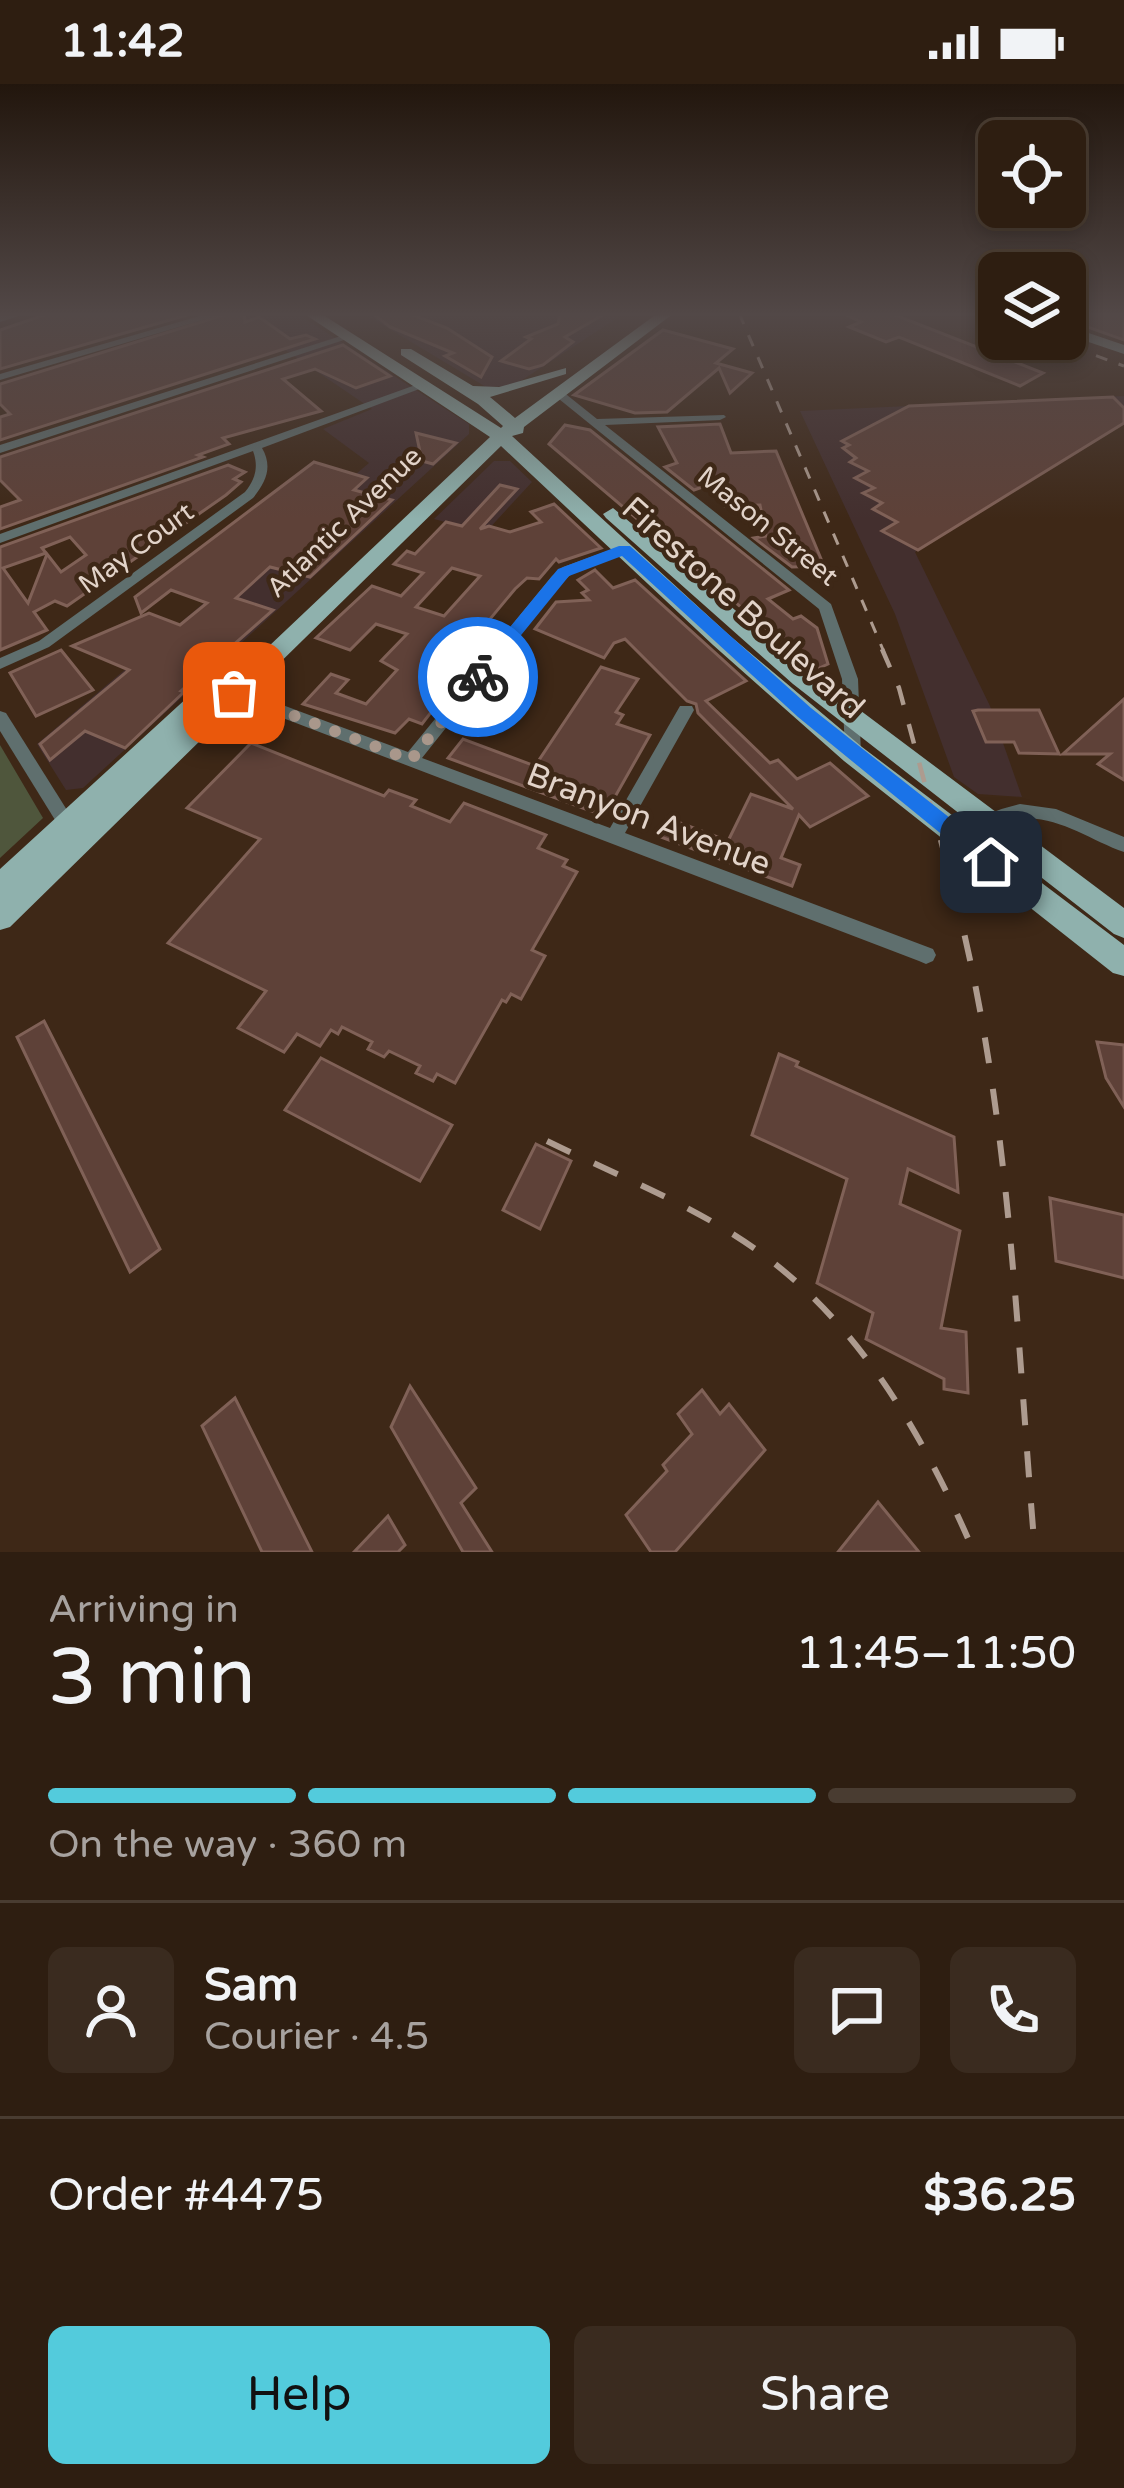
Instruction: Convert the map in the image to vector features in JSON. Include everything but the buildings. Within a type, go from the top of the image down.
[{"type":"main road","name":"Firestone Boulevard","points":[[419,382],[502,426],[849,716],[1124,925]]},
{"type":"main road","name":"Firestone Boulevard","points":[[455,382],[471,391],[624,550],[853,754],[1124,963]]},
{"type":"main road","points":[[471,391],[513,392],[530,382]]},
{"type":"main road","name":"Atlantic Avenue","points":[[0,918],[225,689],[549,382]]},
{"type":"main road","name":"Atlantic Avenue","points":[[502,426],[574,382]]},
{"type":"main road","points":[[624,550],[646,555],[667,574],[694,586]]},
{"type":"main road","name":"Atlantic Avenue","points":[[0,887],[66,823],[225,689]]},
{"type":"street","points":[[0,449],[210,382]]},
{"type":"street","points":[[0,539],[425,385]]},
{"type":"street","name":"Mason Street","points":[[558,393],[826,607],[850,679],[853,754]]},
{"type":"street","points":[[596,422],[720,417]]},
{"type":"street","name":"May Court","points":[[0,664],[44,644],[250,496],[262,472],[262,455],[255,446]]},
{"type":"street","points":[[411,760],[557,579],[624,550]]},
{"type":"street","name":"Branyon Avenue","points":[[225,689],[926,955]]},
{"type":"street","points":[[614,837],[686,710]]},
{"type":"street","points":[[0,717],[66,823]]},
{"type":"street","points":[[991,862],[988,824],[1008,811],[1035,811],[1124,845]]},
{"type":"shaded area","points":[[332,382],[403,382],[469,424],[469,434],[83,788],[66,790],[37,744],[369,463],[323,429],[372,409]]},
{"type":"shaded area","points":[[477,382],[520,382],[513,386],[486,387]]},
{"type":"shaded area","points":[[1124,396],[1124,423],[915,552],[990,706],[1022,797],[978,794],[954,777],[895,614],[800,411]]},
{"type":"shaded area","points":[[494,461],[510,461],[532,482],[485,533],[434,519]]},
{"type":"green space","points":[[0,745],[43,818],[0,858]]},
{"type":"railway","points":[[768,382],[884,652]]},
{"type":"railway","points":[[882,649],[899,688],[953,888]]},
{"type":"railway","points":[[952,885],[987,1049],[999,1132],[1035,1552]]},
{"type":"railway","points":[[547,1141],[708,1219],[795,1281],[829,1314],[886,1386],[934,1467],[974,1552]]},
{"type":"way so far","points":[[234,693],[411,760],[478,677]]},
{"type":"route","points":[[478,677],[557,579],[573,568],[624,550],[804,712],[991,862]]}]
